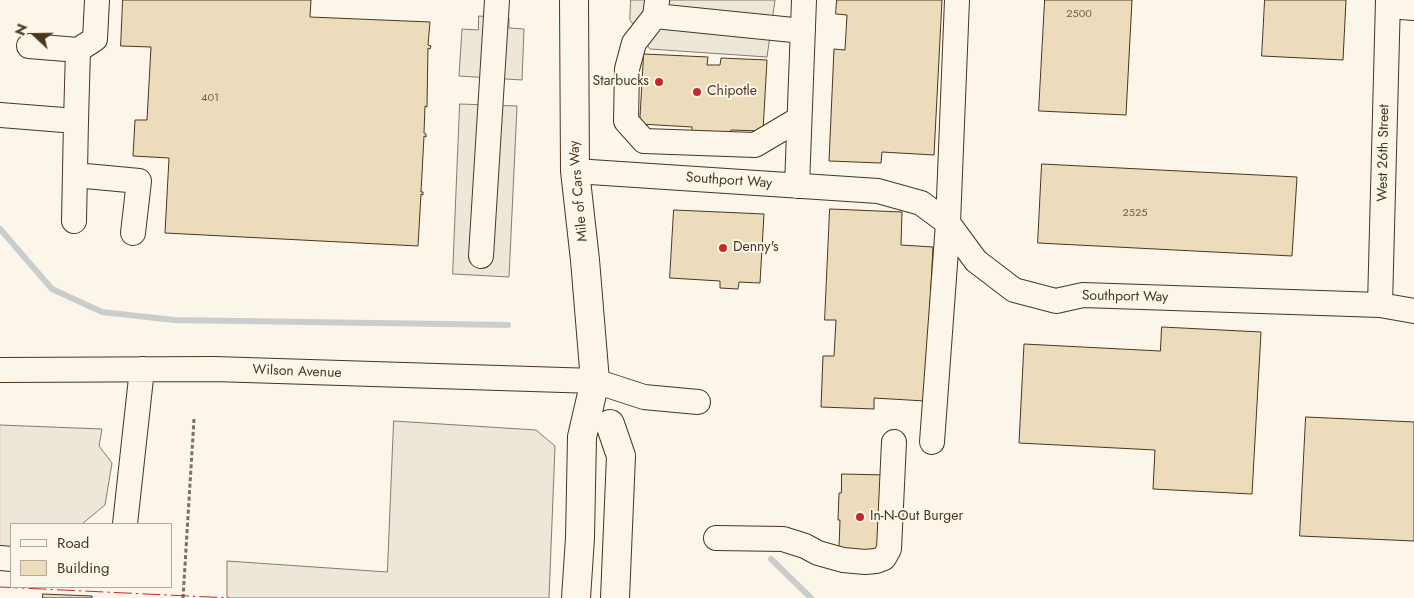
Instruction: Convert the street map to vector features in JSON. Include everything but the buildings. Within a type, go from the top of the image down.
[{"type":"main road","name":"Mile of Cars Way","points":[[574,0],[575,171],[585,260],[595,381],[582,437],[580,538],[576,598]]},
{"type":"main road","name":"Mile of Cars Way","points":[[610,424],[621,456],[615,598]]},
{"type":"street","points":[[29,46],[78,50],[95,39],[97,0]]},
{"type":"street","points":[[481,256],[497,0]]},
{"type":"street","points":[[797,186],[804,0]]},
{"type":"street","points":[[932,442],[948,223],[958,0]]},
{"type":"street","points":[[1388,3],[1414,8]]},
{"type":"street","name":"West 26th Street","points":[[1380,305],[1388,3]]},
{"type":"street","points":[[799,119],[755,145],[644,141],[626,121],[627,69],[634,43],[656,8],[803,31]]},
{"type":"street","points":[[74,221],[78,50]]},
{"type":"street","points":[[0,115],[76,121]]},
{"type":"street","name":"Southport Way","points":[[575,171],[878,191],[921,203],[948,223],[976,261],[1014,290],[1056,301],[1084,295],[1380,305],[1414,311]]},
{"type":"street","points":[[76,174],[139,181],[133,233]]},
{"type":"street","points":[[125,523],[142,369]]},
{"type":"street","name":"Wilson Avenue","points":[[0,370],[224,369],[595,381],[644,398],[698,402]]},
{"type":"street","name":"Mile of Cars Way","points":[[595,381],[610,424]]},
{"type":"street","points":[[716,538],[784,539],[805,546],[818,553],[843,560],[876,562],[884,558],[889,549],[894,442]]},
{"type":"path","points":[[183,598],[194,419]]},
{"type":"shaded area","points":[[631,0],[775,0],[767,57],[650,49],[630,20]]},
{"type":"shaded area","points":[[479,16],[509,18],[509,28],[524,29],[522,80],[459,76],[462,29],[478,30]]},
{"type":"shaded area","points":[[460,104],[517,106],[509,277],[453,274]]},
{"type":"shaded area","points":[[394,421],[536,430],[555,446],[549,598],[227,598],[227,561],[387,572]]},
{"type":"shaded area","points":[[0,425],[102,429],[99,446],[112,463],[105,505],[83,523],[10,523],[10,548],[0,547]]},
{"type":"waterway","points":[[0,229],[52,289],[102,312],[174,320],[508,325]]},
{"type":"waterway","points":[[771,559],[811,598]]},
{"type":"power","points":[[0,587],[10,587]]},
{"type":"power","points":[[21,588],[230,598]]},
{"type":"place","name":"Starbucks","points":[[659,82]]},
{"type":"place","name":"Chipotle","points":[[697,92]]},
{"type":"place","name":"Denny's","points":[[723,248]]},
{"type":"place","name":"In-N-Out Burger","points":[[860,517]]}]
